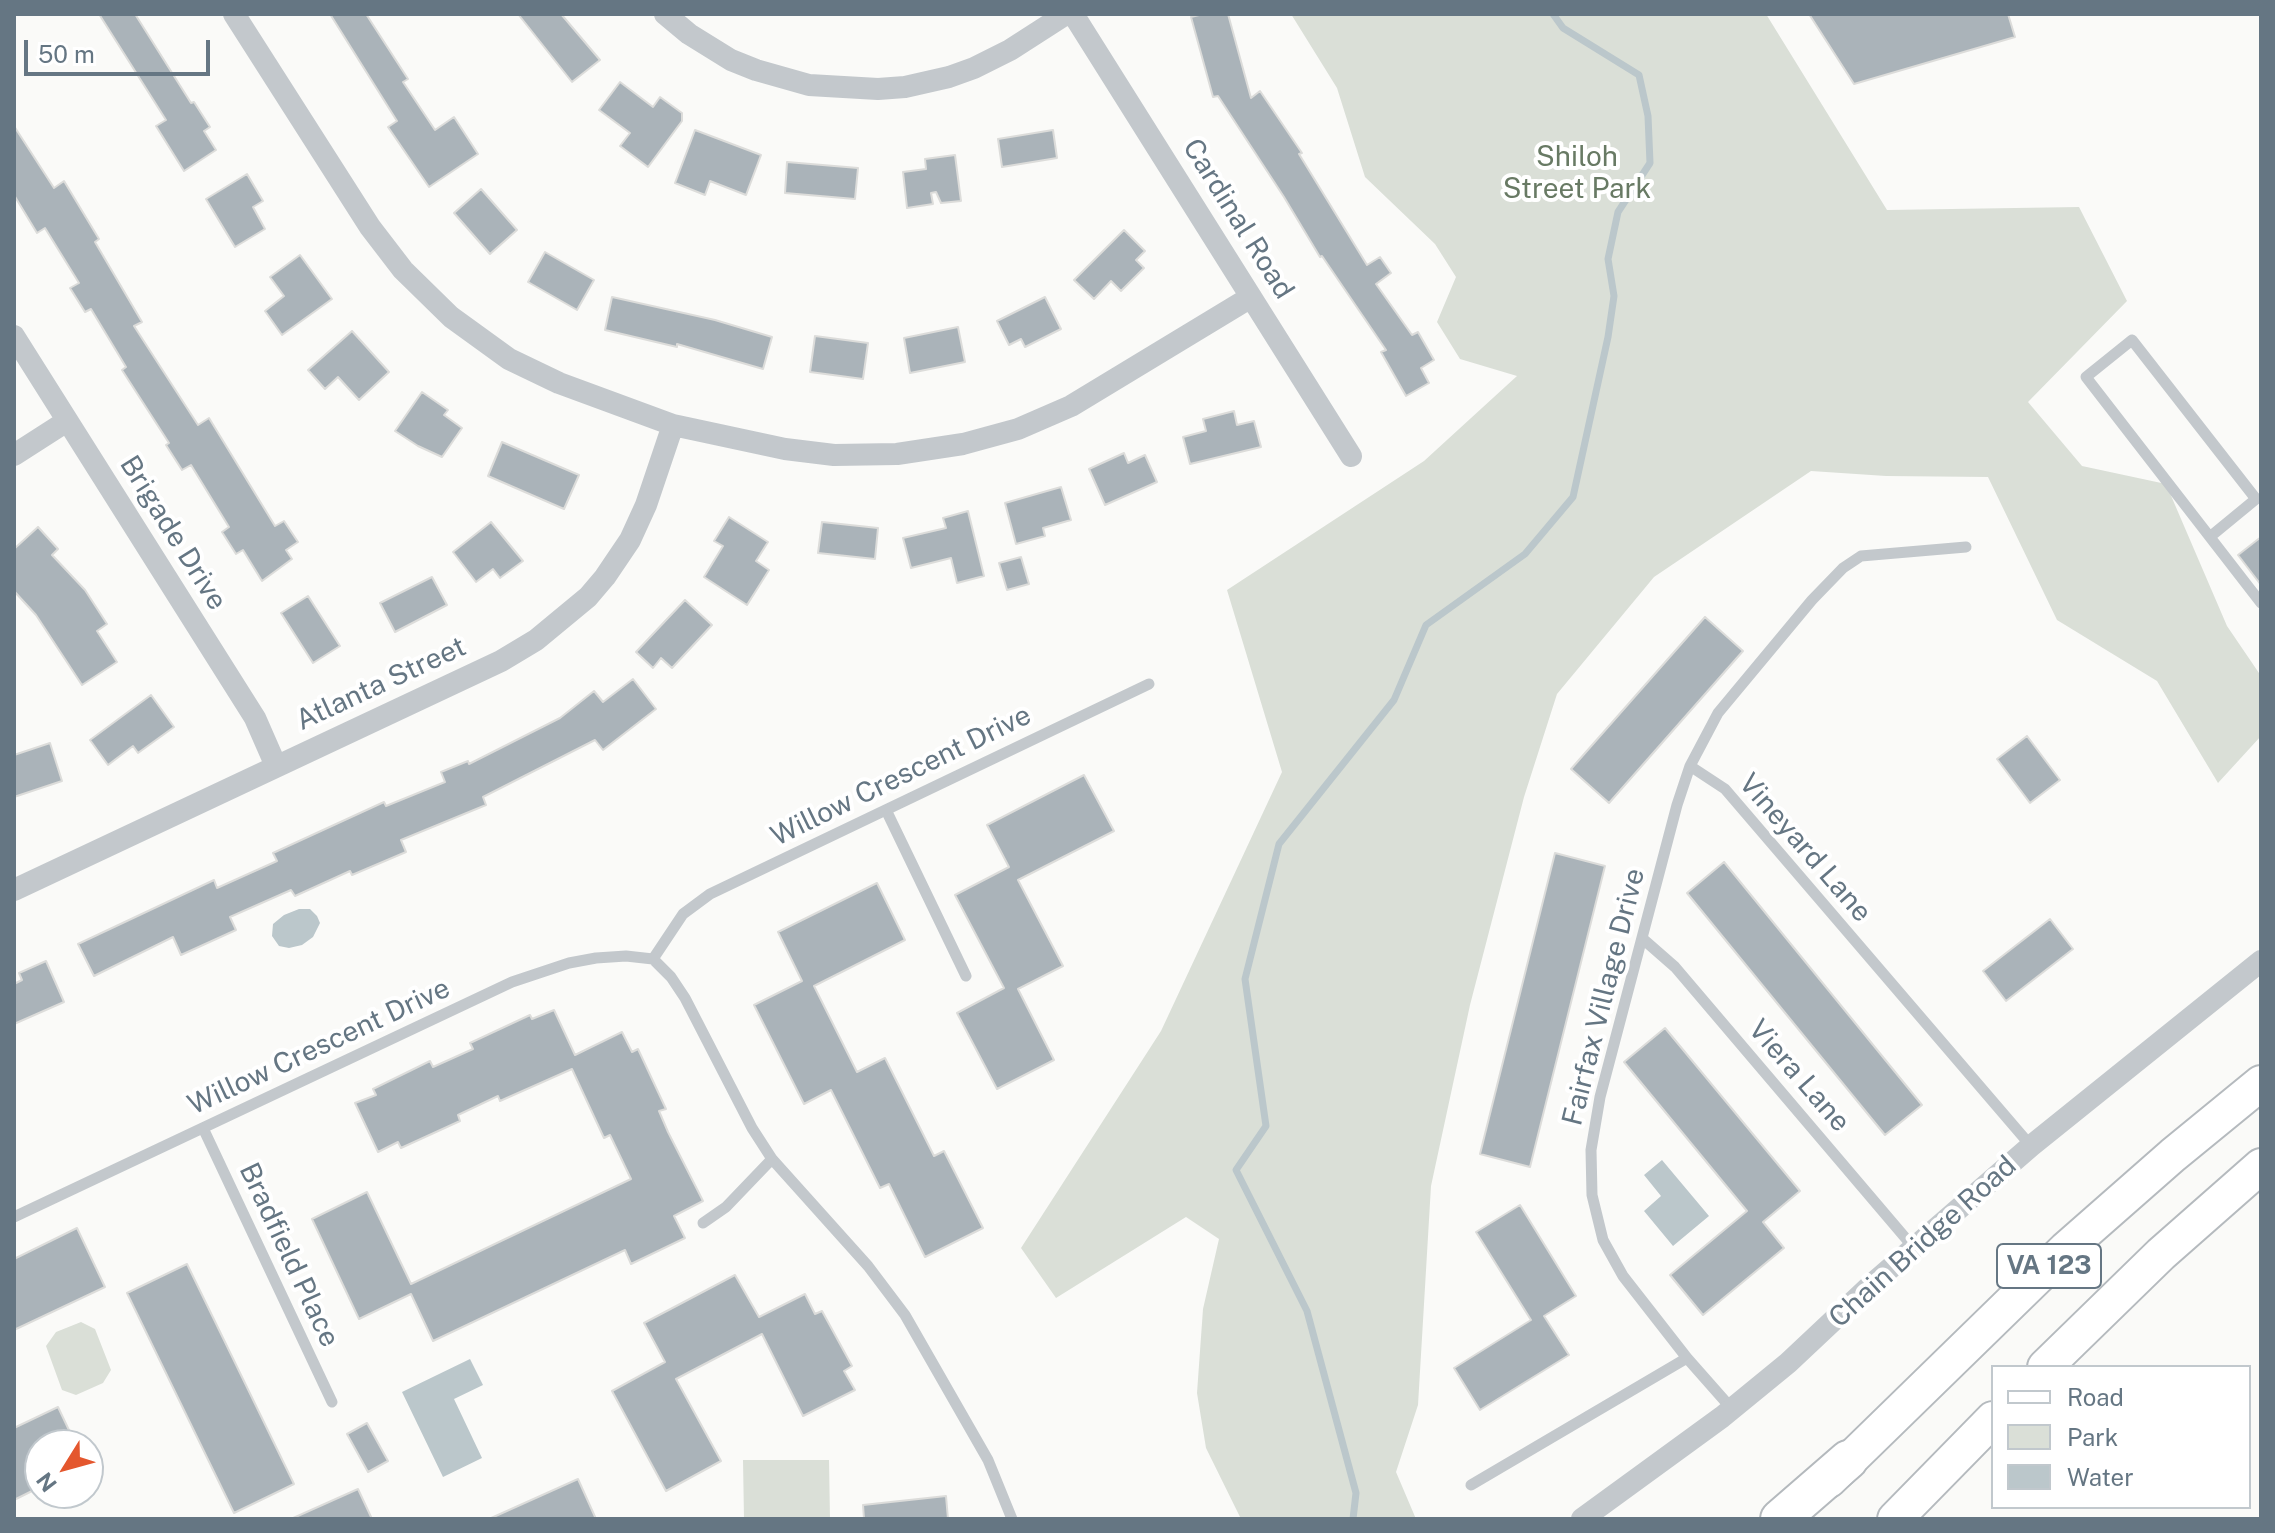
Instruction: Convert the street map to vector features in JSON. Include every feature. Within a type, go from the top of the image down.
[{"type":"highway","points":[[1780,1519],[1848,1460]]},
{"type":"main road","name":"VA 123","points":[[1791,1519],[2066,1249],[2261,1083]]},
{"type":"main road","name":"VA 123","points":[[2047,1365],[2161,1254],[2261,1166]]},
{"type":"main road","points":[[1895,1519],[1991,1421]]},
{"type":"street","points":[[234,14],[370,227],[403,270],[451,317],[509,359],[559,383],[673,425],[785,449],[834,455],[897,454],[963,444],[1018,429],[1071,406],[1251,297]]},
{"type":"street","points":[[665,14],[689,34],[731,60],[756,70],[819,87],[878,89],[949,77],[974,68],[1010,50],[1066,14]]},
{"type":"street","name":"Cardinal Road","points":[[1073,14],[1351,456]]},
{"type":"street","name":"Brigade Drive","points":[[14,336],[255,718],[276,766]]},
{"type":"street","points":[[14,455],[67,421]]},
{"type":"street","name":"Atlanta Street","points":[[14,890],[501,661],[536,640],[568,616],[605,577],[630,540],[646,505],[673,425]]},
{"type":"street","name":"Chain Bridge Road","points":[[1582,1519],[1732,1409],[1796,1356],[2031,1146],[2261,961]]},
{"type":"lane","points":[[2211,536],[2256,499],[2132,340],[2086,377],[2261,603]]},
{"type":"lane","points":[[1690,766],[1718,713],[1812,600],[1843,568],[1861,556],[1966,547]]},
{"type":"lane","name":"Willow Crescent Drive","points":[[14,1217],[512,982],[596,958],[626,956],[653,959],[683,914],[710,894],[1149,684]]},
{"type":"lane","name":"Fairfax Village Drive","points":[[1690,766],[1600,1097],[1591,1150],[1592,1195],[1603,1240],[1623,1276],[1687,1358],[1732,1409]]},
{"type":"lane","name":"Vineyard Lane","points":[[1690,766],[1725,789],[2031,1146]]},
{"type":"lane","points":[[886,810],[966,976]]},
{"type":"lane","name":"Viera Lane","points":[[1643,939],[1675,967],[1914,1248]]},
{"type":"lane","points":[[653,959],[671,977],[685,998],[747,1118],[772,1159],[868,1266],[905,1315],[988,1460],[1012,1519]]},
{"type":"lane","name":"Bradfield Place","points":[[203,1128],[332,1402]]},
{"type":"lane","points":[[703,1223],[726,1207],[772,1159]]},
{"type":"lane","points":[[1471,1485],[1687,1358]]},
{"type":"green space","name":"Shiloh Street Park","points":[[1291,14],[1766,14],[1887,210],[2079,207],[2127,301],[2028,402],[2082,466],[2166,484],[2227,626],[2261,676],[2261,736],[2218,783],[2157,681],[2057,620],[1988,477],[1886,476],[1811,471],[1654,577],[1557,694],[1524,797],[1470,1005],[1431,1186],[1418,1405],[1396,1472],[1416,1519],[1241,1519],[1206,1448],[1197,1393],[1203,1309],[1219,1239],[1186,1217],[1056,1298],[1021,1248],[1161,1031],[1282,772],[1227,590],[1424,461],[1517,376],[1460,359],[1437,322],[1456,277],[1435,244],[1365,177],[1337,88]]},
{"type":"green space","points":[[81,1322],[95,1329],[111,1370],[103,1383],[76,1395],[62,1390],[46,1346],[56,1332]]},
{"type":"green space","points":[[743,1460],[829,1460],[830,1519],[744,1519]]},
{"type":"water","points":[[299,909],[310,909],[317,916],[320,923],[313,937],[302,945],[289,948],[279,946],[272,936],[273,924]]},
{"type":"water","points":[[1662,1160],[1709,1216],[1673,1246],[1644,1211],[1661,1196],[1644,1175]]},
{"type":"water","points":[[470,1359],[483,1385],[454,1399],[482,1458],[443,1477],[402,1392]]},
{"type":"building","points":[[99,14],[135,14],[191,103],[194,102],[210,127],[204,131],[216,150],[184,171],[156,126],[166,120]]},
{"type":"building","points":[[330,14],[366,14],[408,79],[403,82],[435,130],[454,117],[478,154],[429,187],[388,127],[397,121]]},
{"type":"building","points":[[518,14],[561,14],[600,60],[572,82]]},
{"type":"building","points":[[1228,14],[1251,98],[1260,91],[1302,153],[1299,154],[1367,265],[1380,257],[1391,273],[1376,284],[1412,335],[1418,332],[1434,360],[1421,368],[1429,383],[1406,396],[1381,352],[1386,350],[1320,257],[1218,96],[1213,97],[1191,17]]},
{"type":"building","points":[[1809,14],[2008,14],[2015,37],[1854,84]]},
{"type":"building","points":[[620,82],[653,107],[660,97],[682,113],[682,121],[648,167],[620,146],[630,133],[599,110]]},
{"type":"building","points":[[14,126],[54,188],[64,181],[99,239],[95,242],[142,322],[134,326],[198,425],[209,418],[275,526],[284,521],[298,542],[286,550],[292,559],[262,581],[243,550],[236,554],[222,532],[229,527],[191,465],[182,470],[166,445],[169,443],[122,370],[126,367],[91,309],[85,312],[70,288],[79,283],[45,228],[37,233],[14,195]]},
{"type":"building","points":[[695,130],[761,155],[746,195],[710,181],[705,195],[675,183]]},
{"type":"building","points":[[1053,130],[1057,158],[1002,167],[998,139]]},
{"type":"building","points":[[955,155],[961,201],[941,203],[936,192],[931,193],[933,204],[907,208],[903,172],[926,169],[925,159]]},
{"type":"building","points":[[787,162],[858,168],[855,199],[785,193]]},
{"type":"building","points":[[247,174],[263,201],[253,207],[265,229],[235,247],[206,199]]},
{"type":"building","points":[[481,189],[517,230],[490,254],[454,213]]},
{"type":"building","points":[[1124,230],[1145,251],[1136,260],[1144,268],[1121,291],[1111,281],[1094,299],[1074,280]]},
{"type":"building","points":[[545,252],[594,280],[577,310],[528,282]]},
{"type":"building","points":[[300,255],[332,299],[282,335],[265,311],[284,296],[270,277]]},
{"type":"building","points":[[612,297],[715,320],[772,337],[763,369],[677,344],[677,347],[605,330]]},
{"type":"building","points":[[1045,297],[1061,329],[1025,347],[1021,339],[1009,345],[997,321]]},
{"type":"building","points":[[958,327],[965,362],[910,373],[904,338]]},
{"type":"building","points":[[352,331],[389,372],[359,400],[338,377],[325,389],[308,370]]},
{"type":"building","points":[[815,336],[868,343],[863,379],[810,372]]},
{"type":"building","points":[[422,392],[448,410],[444,415],[462,428],[442,457],[395,431]]},
{"type":"building","points":[[1234,411],[1237,425],[1254,421],[1261,447],[1190,464],[1183,437],[1206,431],[1203,419]]},
{"type":"building","points":[[502,442],[579,475],[564,509],[488,476]]},
{"type":"building","points":[[1124,453],[1128,463],[1145,455],[1157,482],[1105,505],[1089,469]]},
{"type":"building","points":[[1061,487],[1071,520],[1043,528],[1045,536],[1016,544],[1005,503]]},
{"type":"building","points":[[968,511],[984,576],[957,583],[951,558],[911,568],[903,538],[946,528],[943,518]]},
{"type":"building","points":[[729,517],[768,542],[756,561],[769,570],[747,605],[704,577],[723,546],[714,541]]},
{"type":"building","points":[[491,522],[523,561],[500,578],[493,569],[476,582],[453,552]]},
{"type":"building","points":[[822,522],[878,528],[875,559],[818,553]]},
{"type":"building","points":[[38,527],[58,549],[52,555],[85,590],[107,624],[97,631],[117,662],[82,685],[36,615],[14,591],[14,549]]},
{"type":"building","points":[[2261,537],[2261,585],[2238,555]]},
{"type":"building","points":[[1021,557],[1029,584],[1007,590],[999,563]]},
{"type":"building","points":[[432,577],[447,605],[395,632],[380,603]]},
{"type":"building","points":[[308,596],[340,646],[313,663],[281,613]]},
{"type":"building","points":[[685,600],[712,625],[672,668],[661,658],[653,668],[636,652]]},
{"type":"building","points":[[1705,617],[1743,651],[1609,803],[1571,769]]},
{"type":"building","points":[[633,679],[656,709],[603,750],[595,740],[483,797],[486,805],[401,840],[406,852],[352,875],[350,871],[295,896],[291,890],[230,917],[236,930],[181,955],[173,937],[94,976],[78,944],[214,880],[217,888],[277,861],[273,853],[384,802],[386,806],[445,782],[441,772],[468,761],[469,764],[560,718],[594,691],[603,702]]},
{"type":"building","points":[[151,695],[174,727],[138,753],[133,746],[108,765],[90,740]]},
{"type":"building","points":[[2027,736],[2060,780],[2030,803],[1997,759]]},
{"type":"building","points":[[50,743],[62,781],[14,797],[14,755]]},
{"type":"building","points":[[1084,775],[1114,831],[1018,880],[1063,966],[1018,989],[1054,1060],[997,1089],[957,1013],[1004,988],[955,895],[1009,867],[987,825]]},
{"type":"building","points":[[1555,853],[1605,866],[1530,1167],[1480,1154]]},
{"type":"building","points":[[1724,862],[1922,1105],[1885,1135],[1687,893]]},
{"type":"building","points":[[877,883],[905,940],[814,986],[857,1072],[885,1058],[934,1156],[944,1151],[983,1228],[925,1257],[889,1184],[880,1188],[831,1090],[804,1104],[754,1005],[802,981],[778,932]]},
{"type":"building","points":[[2050,919],[2073,949],[2006,1001],[1983,971]]},
{"type":"building","points":[[46,961],[64,1002],[14,1024],[14,984],[22,980],[19,973]]},
{"type":"building","points":[[554,1010],[575,1055],[622,1032],[632,1052],[638,1049],[666,1109],[659,1111],[703,1201],[674,1216],[685,1238],[631,1264],[625,1250],[433,1341],[411,1294],[359,1319],[312,1219],[367,1192],[411,1284],[631,1179],[610,1135],[604,1138],[572,1069],[500,1101],[498,1096],[458,1115],[460,1121],[401,1148],[398,1142],[378,1152],[355,1103],[376,1095],[373,1089],[430,1061],[433,1067],[473,1049],[470,1043],[530,1015],[532,1019]]},
{"type":"building","points":[[1665,1028],[1800,1191],[1763,1222],[1784,1248],[1703,1315],[1670,1275],[1747,1211],[1624,1062]]},
{"type":"building","points":[[1520,1205],[1576,1296],[1544,1316],[1569,1355],[1480,1410],[1454,1368],[1531,1320],[1476,1232]]},
{"type":"building","points":[[77,1228],[105,1287],[14,1330],[14,1259]]},
{"type":"building","points":[[187,1264],[294,1484],[234,1513],[127,1293]]},
{"type":"building","points":[[735,1275],[759,1317],[805,1294],[815,1314],[822,1311],[852,1366],[844,1371],[855,1390],[803,1416],[762,1334],[676,1379],[721,1461],[666,1491],[612,1391],[665,1362],[644,1323]]},
{"type":"building","points":[[58,1407],[68,1429],[24,1429],[24,1495],[14,1500],[14,1428]]},
{"type":"building","points":[[367,1423],[388,1461],[368,1472],[347,1434]]},
{"type":"building","points":[[578,1479],[596,1519],[489,1519]]},
{"type":"building","points":[[358,1489],[372,1519],[291,1519]]},
{"type":"building","points":[[946,1496],[948,1519],[864,1519],[863,1505]]},
{"type":"waterway","points":[[1353,1519],[1356,1493],[1307,1311],[1236,1170],[1266,1126],[1245,979],[1279,844],[1394,700],[1426,625],[1525,554],[1573,497],[1608,337],[1614,296],[1608,259],[1618,212],[1650,163],[1648,116],[1639,75],[1563,28],[1553,14]]}]
